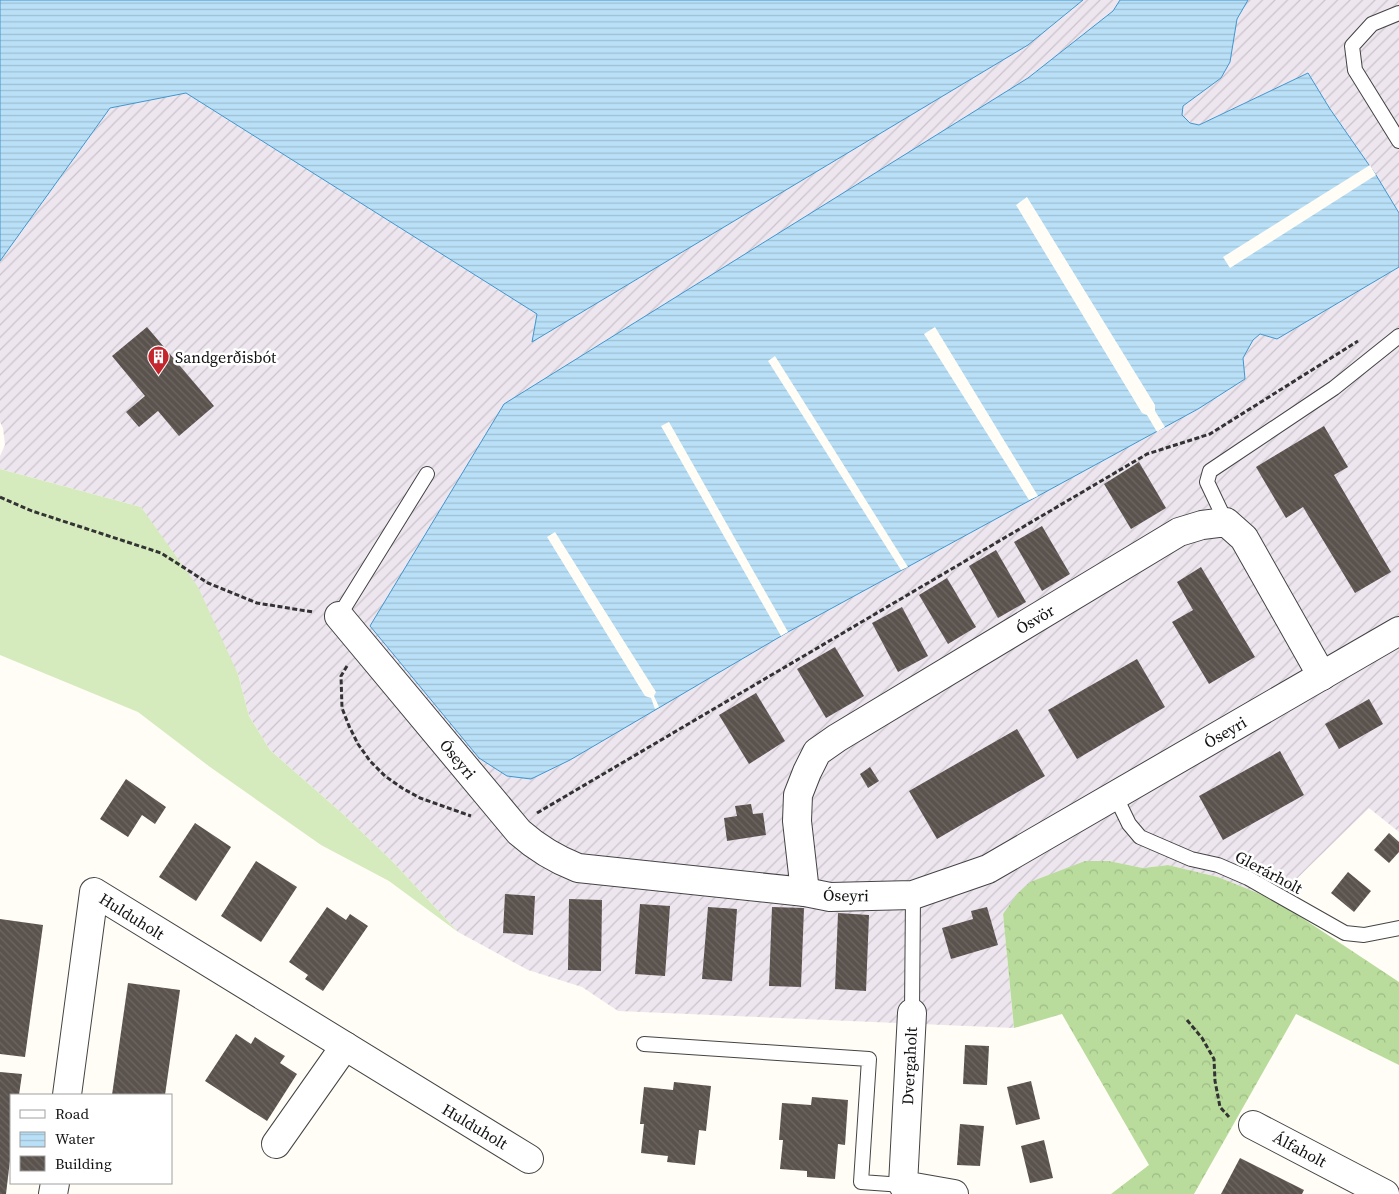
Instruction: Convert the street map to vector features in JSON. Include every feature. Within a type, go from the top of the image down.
[{"type":"street","points":[[1226,522],[1244,538],[1322,676]]},
{"type":"street","name":"Ósvör","points":[[805,892],[797,821],[798,795],[817,752],[837,738],[1179,532],[1226,522]]},
{"type":"street","name":"Óseyri","points":[[339,616],[515,826],[540,850],[578,868],[805,892],[830,897],[913,894],[988,869],[1399,631]]},
{"type":"street","name":"Hulduholt","points":[[67,1094],[94,892],[529,1159]]},
{"type":"street","name":"Dvergaholt","points":[[902,1185],[912,1013]]},
{"type":"street","points":[[276,1144],[345,1046]]},
{"type":"street","name":"Álfaholt","points":[[1253,1125],[1340,1184],[1385,1194]]},
{"type":"street","points":[[902,1185],[954,1194]]},
{"type":"lane","points":[[1399,13],[1372,24],[1352,46],[1355,70],[1399,141]]},
{"type":"lane","points":[[1226,522],[1207,482],[1210,471],[1334,388],[1399,336]]},
{"type":"lane","points":[[339,616],[427,474]]},
{"type":"lane","name":"Glerárholt","points":[[1115,795],[1129,824],[1140,837],[1191,859],[1218,865],[1248,878],[1345,933],[1364,935],[1399,928]]},
{"type":"lane","name":"Dvergaholt","points":[[912,1013],[913,894]]},
{"type":"lane","points":[[644,1044],[869,1059],[861,1188],[902,1185]]},
{"type":"path","points":[[515,826],[1147,454],[1210,434],[1365,337]]},
{"type":"path","points":[[0,497],[32,511],[161,553],[208,583],[258,603],[339,616]]},
{"type":"path","points":[[361,643],[341,676],[342,708],[358,744],[370,761],[385,776],[402,788],[433,804],[475,818]]},
{"type":"path","points":[[1187,1020],[1202,1038],[1214,1059],[1215,1081],[1220,1107],[1231,1120],[1253,1125]]},
{"type":"shaded area","points":[[1083,0],[1120,0],[1113,11],[1028,78],[370,626],[479,758],[645,715],[788,632],[1198,409],[1245,379],[1243,358],[1253,340],[1260,334],[1277,339],[1399,267],[1399,832],[1369,808],[1275,900],[1218,877],[1168,865],[1143,868],[1109,861],[1053,874],[1030,882],[1003,914],[1014,1028],[618,1011],[582,987],[528,970],[458,932],[393,862],[343,814],[270,750],[249,716],[238,674],[141,507],[0,469],[0,456],[5,445],[3,428],[0,422],[0,261],[110,108],[186,93],[538,314],[533,341],[1028,45]]},
{"type":"shaded area","points":[[1248,0],[1399,0],[1399,213],[1308,73],[1199,125],[1190,123],[1182,115],[1183,106],[1221,78],[1237,18]]},
{"type":"green space","points":[[0,469],[141,507],[198,587],[238,674],[249,716],[270,750],[343,814],[393,862],[458,932],[389,881],[321,845],[210,767],[138,712],[0,655]]},
{"type":"green space","points":[[1085,861],[1109,861],[1143,868],[1168,865],[1218,877],[1275,900],[1399,982],[1399,1065],[1296,1014],[1194,1194],[1111,1194],[1149,1165],[1062,1014],[1014,1028],[1003,914],[1017,894],[1030,882]]},
{"type":"water","points":[[0,0],[1083,0],[1028,45],[532,342],[537,314],[186,93],[110,108],[0,261]]},
{"type":"water","points":[[1120,0],[1248,0],[1237,19],[1230,62],[1221,78],[1183,106],[1182,115],[1190,123],[1199,125],[1308,73],[1399,213],[1399,267],[1277,339],[1260,334],[1253,340],[1243,358],[1245,379],[1198,409],[788,632],[570,760],[531,779],[507,776],[479,758],[370,626],[504,404],[1028,78],[1113,11]]},
{"type":"pier","points":[[1370,165],[1376,175],[1230,268],[1223,257]]},
{"type":"pier","points":[[1027,197],[1155,405],[1155,411],[1165,427],[1157,432],[1147,415],[1142,413],[1016,205]]},
{"type":"pier","points":[[935,327],[1038,496],[1029,500],[924,334]]},
{"type":"pier","points":[[775,356],[908,567],[901,570],[768,361]]},
{"type":"pier","points":[[669,422],[788,632],[781,636],[661,426]]},
{"type":"pier","points":[[555,532],[656,692],[654,696],[659,707],[655,709],[651,698],[645,696],[547,537]]},
{"type":"building","name":"Sandgerðisbót","points":[[147,327],[214,406],[179,436],[158,411],[139,427],[126,412],[145,396],[112,356]]},
{"type":"building","points":[[1324,426],[1348,467],[1334,475],[1391,572],[1355,593],[1303,507],[1286,518],[1256,467]]},
{"type":"building","points":[[1139,462],[1166,508],[1131,529],[1104,484]]},
{"type":"building","points":[[1042,526],[1070,574],[1042,591],[1014,542]]},
{"type":"building","points":[[996,550],[1026,602],[998,618],[969,566]]},
{"type":"building","points":[[1201,567],[1255,657],[1209,684],[1172,622],[1193,610],[1177,582]]},
{"type":"building","points":[[947,578],[976,627],[948,644],[919,595]]},
{"type":"building","points":[[902,607],[928,656],[898,672],[872,623]]},
{"type":"building","points":[[835,647],[864,696],[826,718],[797,669]]},
{"type":"building","points":[[1137,659],[1165,707],[1077,759],[1048,710]]},
{"type":"building","points":[[756,693],[785,741],[749,764],[719,715]]},
{"type":"building","points":[[1369,699],[1383,724],[1339,749],[1325,724]]},
{"type":"building","points":[[1017,729],[1045,776],[937,839],[909,791]]},
{"type":"building","points":[[1280,751],[1304,795],[1223,840],[1199,796]]},
{"type":"building","points":[[870,767],[879,781],[868,788],[860,774]]},
{"type":"building","points":[[126,779],[166,807],[155,824],[142,815],[128,837],[100,819]]},
{"type":"building","points":[[751,804],[753,814],[763,813],[766,835],[727,841],[724,818],[737,816],[735,806]]},
{"type":"building","points":[[195,823],[231,847],[196,901],[159,877]]},
{"type":"building","points":[[1389,833],[1399,842],[1399,852],[1389,863],[1374,850]]},
{"type":"building","points":[[256,861],[297,887],[261,942],[221,916]]},
{"type":"building","points":[[1348,872],[1371,891],[1354,912],[1331,893]]},
{"type":"building","points":[[505,894],[535,896],[533,935],[503,933]]},
{"type":"building","points":[[569,899],[602,900],[601,971],[568,970]]},
{"type":"building","points":[[640,904],[670,906],[665,976],[635,974]]},
{"type":"building","points":[[327,907],[346,920],[350,914],[368,926],[323,991],[305,979],[308,975],[289,962]]},
{"type":"building","points":[[708,907],[737,909],[732,981],[702,979]]},
{"type":"building","points":[[772,907],[804,908],[801,987],[769,986]]},
{"type":"building","points":[[987,907],[998,945],[951,959],[942,928],[973,919],[971,911]]},
{"type":"building","points":[[838,913],[869,915],[866,991],[835,989]]},
{"type":"building","points":[[0,919],[43,925],[25,1057],[0,1054]]},
{"type":"building","points":[[128,983],[180,990],[165,1094],[112,1094]]},
{"type":"building","points":[[236,1034],[251,1044],[255,1037],[285,1056],[280,1063],[297,1074],[267,1121],[205,1081]]},
{"type":"building","points":[[965,1045],[989,1046],[987,1085],[963,1084]]},
{"type":"building","points":[[0,1072],[22,1074],[19,1094],[10,1094],[10,1160],[6,1194],[0,1194]]},
{"type":"building","points":[[1031,1081],[1040,1119],[1016,1125],[1007,1087]]},
{"type":"building","points":[[674,1082],[711,1086],[706,1131],[699,1130],[695,1165],[667,1162],[668,1156],[641,1153],[644,1124],[640,1124],[644,1087],[673,1090]]},
{"type":"building","points":[[812,1097],[848,1100],[845,1145],[838,1144],[835,1179],[807,1177],[807,1171],[780,1169],[783,1140],[779,1140],[782,1103],[811,1105]]},
{"type":"building","points":[[960,1124],[984,1126],[980,1166],[957,1165]]},
{"type":"building","points":[[1044,1140],[1053,1178],[1030,1183],[1021,1146]]},
{"type":"building","points":[[1240,1158],[1304,1190],[1302,1194],[1221,1194]]},
{"type":"place","name":"Sandgerðisbót","points":[[159,376]]}]
